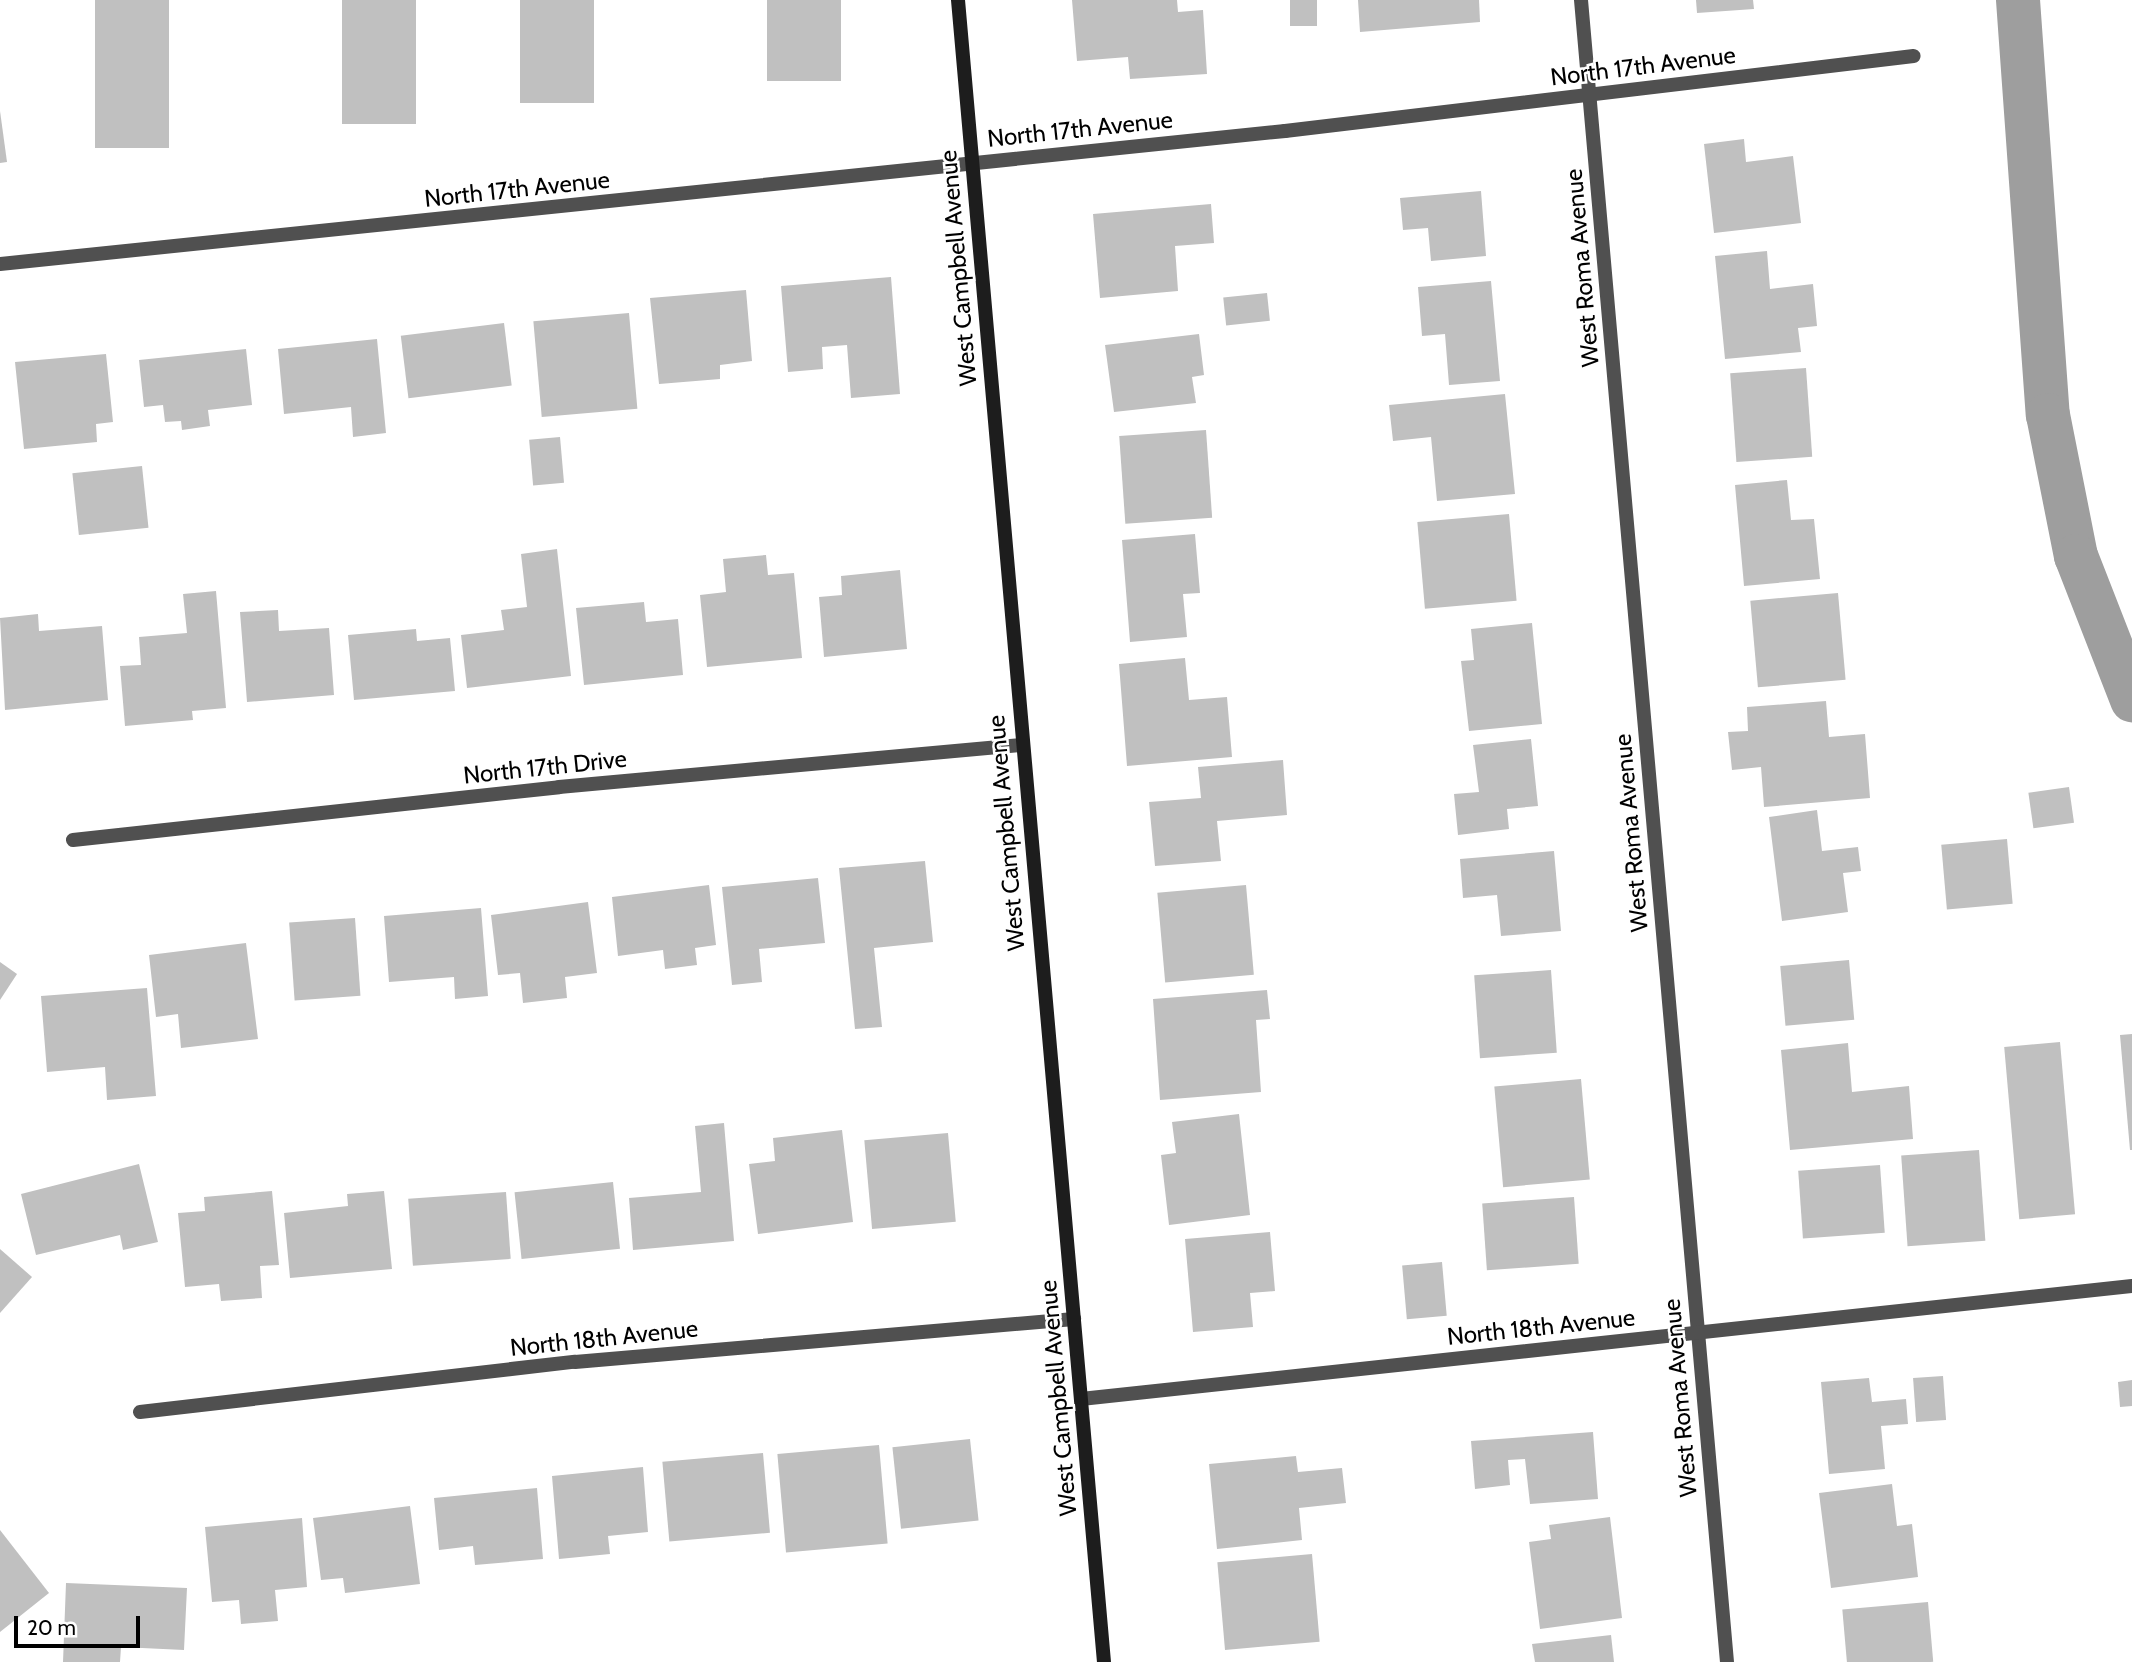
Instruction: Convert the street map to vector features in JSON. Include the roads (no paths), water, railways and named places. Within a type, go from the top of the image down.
[{"type":"street","name":"West Campbell Avenue","points":[[958,0],[1104,1662]]},
{"type":"street","name":"West Roma Avenue","points":[[1581,0],[1727,1662]]},
{"type":"street","name":"North 17th Avenue","points":[[0,264],[971,164],[1590,96],[1914,56]]},
{"type":"street","name":"North 17th Drive","points":[[72,840],[573,786],[1022,745]]},
{"type":"street","name":"North 18th Avenue","points":[[1081,1399],[2132,1286]]},
{"type":"street","name":"North 18th Avenue","points":[[140,1412],[575,1362],[1074,1319]]},
{"type":"waterway","points":[[2018,0],[2048,415],[2076,556],[2132,700]]}]
